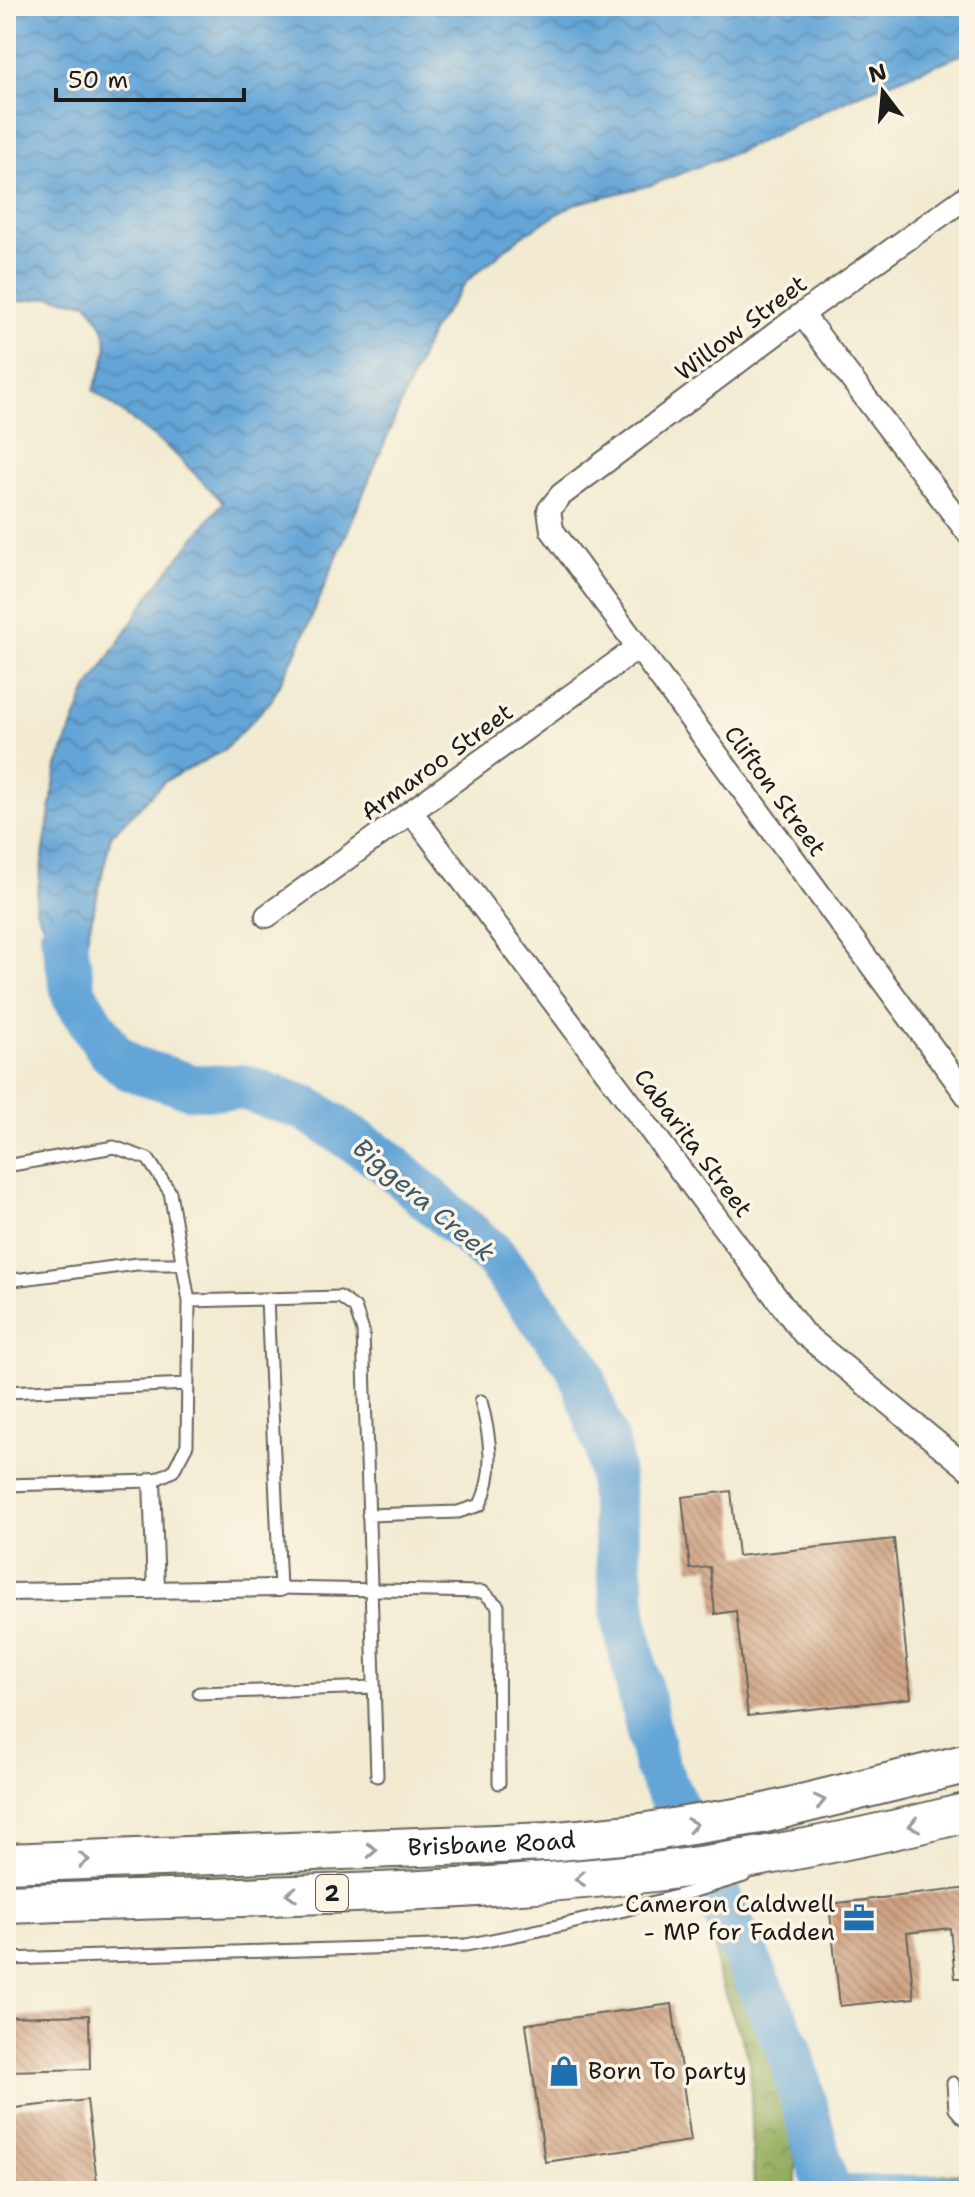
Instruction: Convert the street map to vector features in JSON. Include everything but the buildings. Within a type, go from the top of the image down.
[{"type":"highway","name":"Brisbane Road","points":[[6,1863],[548,1842],[641,1833],[744,1817],[855,1793],[969,1763]]},
{"type":"highway","name":"Brisbane Road","points":[[6,1904],[451,1889],[656,1888],[761,1865],[969,1812]]},
{"type":"street","name":"Willow Street","points":[[549,510],[561,495],[802,314],[969,195]]},
{"type":"street","points":[[802,314],[969,534]]},
{"type":"street","name":"Clifton Street","points":[[549,510],[552,530],[969,1098]]},
{"type":"street","name":"Armaroo Street","points":[[267,916],[637,648]]},
{"type":"street","name":"Cabarita Street","points":[[412,813],[803,1333],[969,1469]]},
{"type":"street","points":[[152,1481],[156,1590]]},
{"type":"street","points":[[6,1592],[280,1588]]},
{"type":"lane","points":[[6,1166],[114,1147],[148,1159],[170,1192],[189,1301],[187,1445],[173,1471],[152,1481],[6,1485]]},
{"type":"lane","points":[[6,1281],[137,1264],[182,1264]]},
{"type":"lane","points":[[189,1301],[340,1297],[355,1308],[363,1331],[377,1776]]},
{"type":"lane","points":[[267,1299],[280,1588],[483,1592],[498,1606],[499,1783]]},
{"type":"lane","points":[[6,1392],[188,1384]]},
{"type":"lane","points":[[368,1515],[458,1512],[480,1505],[488,1486],[489,1433],[481,1401]]},
{"type":"lane","points":[[199,1693],[374,1687]]},
{"type":"lane","name":"Brisbane Road","points":[[6,1959],[466,1945],[541,1931],[656,1888]]},
{"type":"lane","points":[[953,2083],[955,2109],[963,2118],[969,2119]]},
{"type":"green space","points":[[715,1945],[765,2022],[796,2162],[796,2191],[754,2191],[750,2061],[718,1975]]},
{"type":"green space","points":[[969,2172],[969,2191],[773,2191]]},
{"type":"water","points":[[6,6],[969,6],[969,52],[857,95],[744,149],[651,185],[574,204],[520,237],[467,281],[431,332],[299,647],[271,701],[223,751],[165,781],[111,836],[74,995],[35,907],[57,766],[86,692],[153,590],[223,502],[173,452],[93,390],[107,345],[102,326],[88,303],[51,297],[6,303]]},
{"type":"waterway","name":"Biggera Creek","points":[[63,934],[74,995],[110,1051],[130,1068],[193,1087],[243,1087],[307,1109],[382,1158],[493,1255],[578,1365],[608,1449],[625,1622],[656,1765],[790,2050],[825,2191]]},
{"type":"waterway","points":[[824,2179],[969,2179]]},
{"type":"place","name":"Cameron Caldwell - MP for Fadden","points":[[859,1918]]},
{"type":"place","name":"Born To party","points":[[564,2071]]}]
